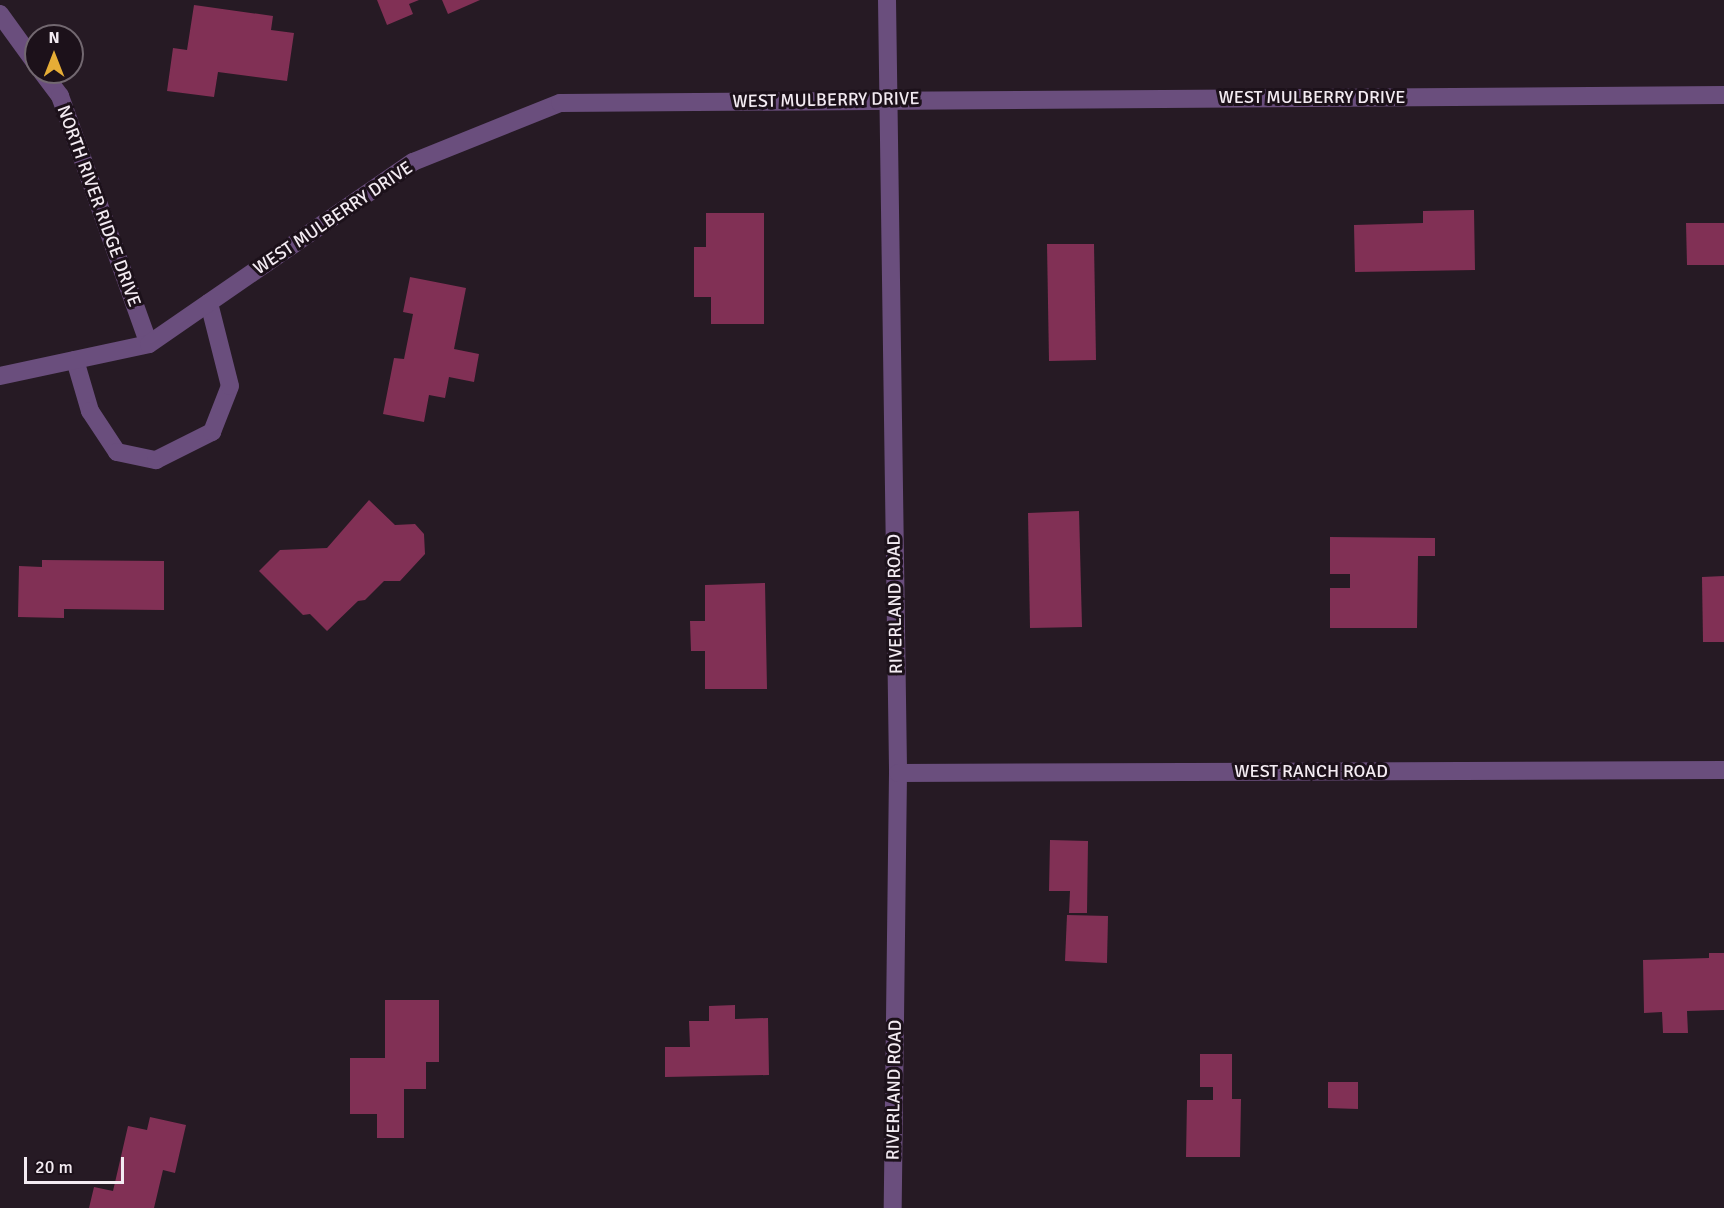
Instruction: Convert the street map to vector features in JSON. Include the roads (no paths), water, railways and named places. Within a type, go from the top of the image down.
[{"type":"street","name":"RIVERLAND ROAD","points":[[887,0],[898,773],[893,1208]]},
{"type":"street","points":[[0,14],[24,47]]},
{"type":"street","name":"NORTH RIVER RIDGE DRIVE","points":[[51,84],[60,96],[149,344]]},
{"type":"street","name":"WEST MULBERRY DRIVE","points":[[0,376],[149,344],[413,162],[560,103],[1724,95]]},
{"type":"street","points":[[75,360],[90,411],[117,452],[156,460],[212,432],[230,386],[209,303]]},
{"type":"street","name":"WEST RANCH ROAD","points":[[898,773],[1724,770]]}]
